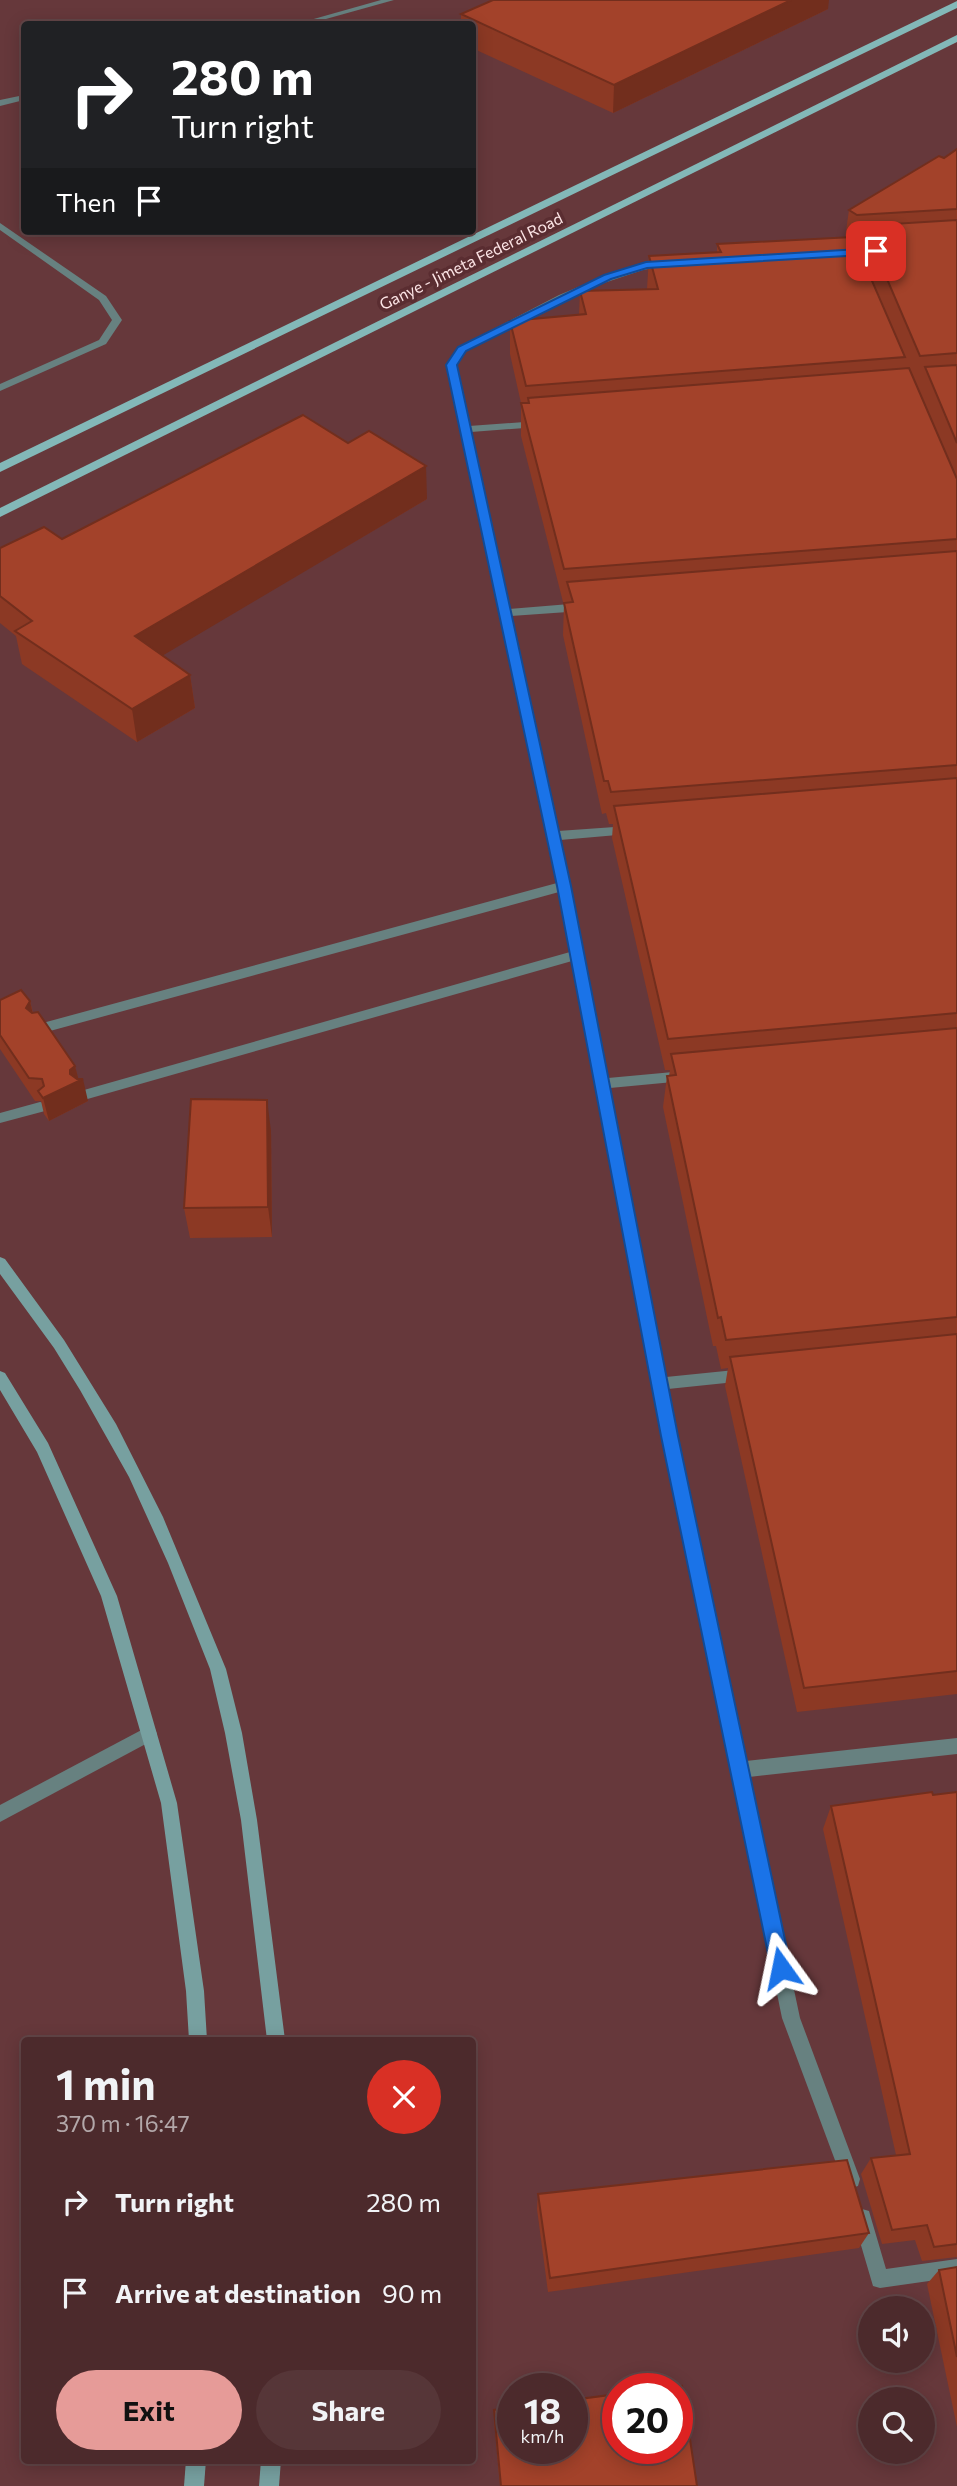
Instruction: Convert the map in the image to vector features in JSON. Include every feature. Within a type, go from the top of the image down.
[{"type":"main road","name":"Ganye - Jimeta Federal Road","points":[[0,468],[957,4]]},
{"type":"main road","name":"Ganye - Jimeta Federal Road","points":[[0,513],[957,38]]},
{"type":"main road","points":[[0,1263],[36,1309],[106,1416],[167,1538],[223,1686],[257,1860],[276,2037]]},
{"type":"main road","points":[[0,1377],[43,1448],[109,1596],[169,1803],[195,1991],[198,2037]]},
{"type":"main road","points":[[194,2486],[196,2464]]},
{"type":"main road","points":[[270,2486],[271,2464]]},
{"type":"lane","points":[[311,21],[390,0]]},
{"type":"lane","points":[[0,103],[21,99]]},
{"type":"lane","points":[[0,226],[103,298],[117,320],[103,342],[0,388]]},
{"type":"lane","points":[[678,262],[646,265],[608,277],[462,349],[451,365],[564,886],[660,1384],[791,2018],[845,2160],[880,2279],[957,2268]]},
{"type":"lane","points":[[467,429],[550,423]]},
{"type":"lane","points":[[506,613],[588,606]]},
{"type":"lane","points":[[553,836],[637,829]]},
{"type":"lane","points":[[39,1029],[564,886]]},
{"type":"lane","points":[[84,1095],[576,955]]},
{"type":"lane","points":[[601,1084],[697,1075]]},
{"type":"lane","points":[[0,1118],[40,1107]]},
{"type":"lane","points":[[660,1384],[754,1374]]},
{"type":"lane","points":[[0,1814],[149,1734]]},
{"type":"lane","points":[[739,1770],[957,1746]]},
{"type":"building","points":[[493,0],[791,0],[614,85],[461,14]]},
{"type":"building","points":[[957,149],[957,209],[857,215],[849,210],[939,156],[944,158]]},
{"type":"building","points":[[957,220],[957,353],[920,356],[869,237],[896,236],[876,225]]},
{"type":"building","points":[[853,237],[905,357],[526,386],[510,321],[586,314],[580,291],[658,289],[649,256],[721,252],[717,244]]},
{"type":"building","points":[[957,365],[957,443],[925,367]]},
{"type":"building","points":[[909,368],[957,479],[957,539],[564,569],[521,403],[529,403],[528,398]]},
{"type":"building","points":[[303,415],[348,443],[369,431],[426,466],[135,636],[190,675],[132,709],[15,631],[32,621],[0,596],[0,548],[44,527],[62,539]]},
{"type":"building","points":[[957,551],[957,765],[611,792],[608,781],[604,781],[564,603],[573,602],[567,582]]},
{"type":"building","points":[[957,778],[957,1013],[668,1039],[614,806]]},
{"type":"building","points":[[21,990],[30,1001],[26,1008],[32,1013],[38,1012],[75,1066],[70,1070],[70,1074],[77,1079],[83,1079],[43,1098],[38,1091],[44,1086],[42,1079],[29,1078],[0,1035],[0,1000]]},
{"type":"building","points":[[957,1028],[957,1317],[726,1340],[721,1317],[718,1318],[667,1076],[676,1075],[671,1054]]},
{"type":"building","points":[[191,1099],[267,1100],[268,1207],[184,1208]]},
{"type":"building","points":[[957,1334],[957,1671],[804,1688],[730,1357]]},
{"type":"building","points":[[932,1792],[933,1795],[957,1792],[957,2244],[934,2247],[927,2225],[892,2230],[871,2158],[910,2154],[831,1806]]},
{"type":"building","points":[[847,2160],[869,2233],[550,2278],[538,2194]]},
{"type":"building","points":[[957,2267],[957,2357],[939,2270]]},
{"type":"building","points":[[602,2396],[602,2464],[693,2464],[693,2459],[697,2486],[501,2486],[499,2464],[588,2464],[588,2398]]},
{"type":"building","points":[[494,2410],[497,2410],[497,2443]]},
{"type":"route","points":[[781,1968],[670,1436],[564,886],[451,365],[462,349],[608,277],[646,265],[876,251]]}]
